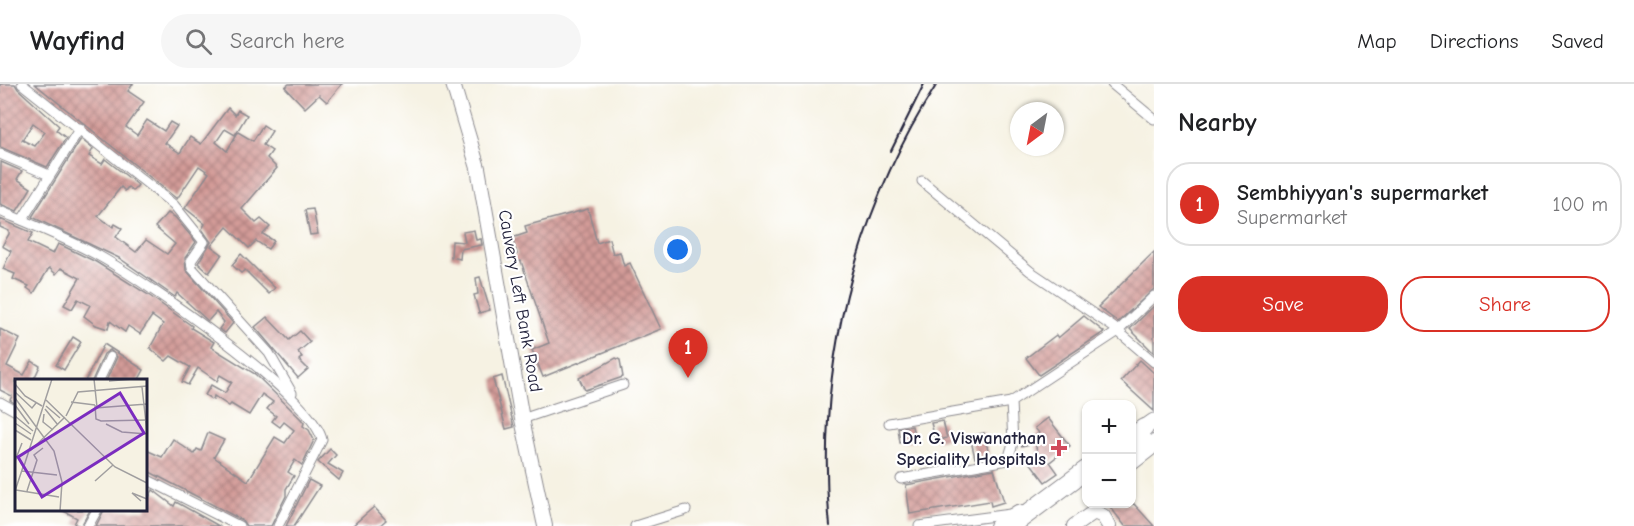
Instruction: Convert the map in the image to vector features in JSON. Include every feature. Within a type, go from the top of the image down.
[{"type":"highway","points":[[1052,502],[1082,474]]},
{"type":"highway","points":[[1018,522],[1082,486]]},
{"type":"main road","name":"Cauvery Left Bank Road","points":[[453,84],[478,168],[522,419],[545,526]]},
{"type":"main road","points":[[1136,459],[1150,449],[1144,434]]},
{"type":"main road","points":[[997,526],[1018,522],[1082,466]]},
{"type":"main road","points":[[1074,526],[1092,510],[1102,516],[1109,526]]},
{"type":"street","points":[[22,84],[174,205],[196,230],[204,243],[191,261],[191,267],[269,353],[296,401],[322,440],[278,526]]},
{"type":"street","points":[[1112,84],[1154,119]]},
{"type":"street","points":[[22,220],[80,128]]},
{"type":"street","points":[[0,154],[49,175]]},
{"type":"street","points":[[922,181],[1030,271],[1118,332],[1154,362]]},
{"type":"street","points":[[0,211],[99,256],[161,294],[296,401]]},
{"type":"street","points":[[889,423],[1011,402],[1118,332],[1154,296]]},
{"type":"street","points":[[100,379],[110,357]]},
{"type":"street","points":[[522,419],[623,385]]},
{"type":"street","points":[[0,402],[15,410]]},
{"type":"street","points":[[901,479],[1008,460],[1013,443],[1011,402]]},
{"type":"street","points":[[147,480],[232,524]]},
{"type":"street","points":[[635,526],[686,510]]},
{"type":"street","points":[[88,526],[96,511]]},
{"type":"street","points":[[919,526],[1018,522]]},
{"type":"building","points":[[0,84],[15,84],[59,126],[56,130],[66,138],[47,167],[0,147]],"holes":[[[33,123],[45,132],[35,146],[22,140]]]},
{"type":"building","points":[[35,84],[133,84],[128,91],[144,102],[126,127],[137,135],[147,120],[164,131],[170,122],[177,126],[165,143],[180,153],[190,137],[201,144],[228,108],[235,115],[238,110],[247,115],[235,135],[225,129],[216,142],[227,151],[238,132],[253,141],[263,125],[272,131],[263,145],[272,151],[267,158],[277,168],[242,209],[256,223],[261,219],[270,227],[263,234],[274,241],[268,249],[256,241],[249,248],[227,227],[211,246],[222,254],[209,273],[198,263],[211,242],[202,229],[205,224],[185,208],[209,173],[199,166],[177,199]]},
{"type":"building","points":[[289,84],[342,84],[327,102],[319,95],[305,108],[285,87]]},
{"type":"building","points":[[81,139],[93,149],[89,156],[102,164],[105,159],[138,185],[133,191],[128,187],[125,191],[121,187],[98,216],[113,227],[115,224],[122,228],[116,237],[136,252],[146,240],[167,254],[175,244],[155,227],[168,213],[175,217],[196,242],[185,258],[186,270],[233,323],[225,333],[219,329],[224,322],[216,312],[208,321],[177,293],[175,297],[119,258],[32,217]]},
{"type":"building","points":[[1,162],[22,171],[17,179],[31,188],[17,211],[0,204]]},
{"type":"building","points":[[313,209],[318,234],[310,235],[305,210]]},
{"type":"building","points":[[588,209],[597,243],[609,239],[613,254],[620,252],[624,266],[630,263],[661,329],[543,377],[532,350],[549,343],[521,261],[515,262],[513,256],[517,254],[512,238],[527,233],[525,226]]},
{"type":"building","points":[[0,219],[33,233],[28,242],[53,254],[58,244],[63,246],[96,262],[147,294],[192,326],[191,328],[214,342],[211,347],[255,374],[301,419],[303,426],[309,430],[314,440],[302,465],[295,460],[288,472],[294,476],[286,489],[286,496],[271,526],[246,526],[242,520],[147,471],[147,450],[162,457],[173,439],[194,454],[197,449],[201,451],[208,433],[224,440],[214,457],[248,481],[275,437],[285,443],[294,430],[284,422],[280,427],[272,421],[276,416],[267,409],[273,402],[262,394],[249,415],[214,396],[213,400],[205,395],[211,385],[225,393],[232,382],[220,375],[217,381],[198,368],[188,385],[182,382],[190,367],[171,356],[166,361],[150,348],[163,324],[152,316],[140,334],[128,326],[125,332],[110,321],[108,329],[96,325],[84,316],[90,305],[78,299],[72,309],[64,305],[80,278],[61,268],[56,274],[49,268],[34,293],[27,288],[29,286],[13,279],[15,274],[3,269],[11,251],[2,246],[9,231],[0,227]]},
{"type":"building","points":[[474,230],[476,240],[481,239],[482,245],[461,249],[460,259],[451,257],[452,241],[465,242],[463,232]]},
{"type":"building","points":[[1154,252],[1154,289],[1118,322],[1098,307]]},
{"type":"building","points":[[241,254],[275,288],[269,294],[245,270],[241,273],[232,265]]},
{"type":"building","points":[[480,277],[490,310],[479,313],[474,295],[478,294],[476,278]]},
{"type":"building","points":[[1154,306],[1154,353],[1130,329]]},
{"type":"building","points":[[1084,316],[1104,332],[1039,375],[1026,358],[1056,335],[1058,338]]},
{"type":"building","points":[[267,317],[289,340],[300,331],[310,342],[298,352],[302,357],[299,360],[308,369],[298,378],[255,327]]},
{"type":"building","points":[[0,329],[20,339],[7,366],[24,375],[32,361],[40,366],[34,379],[15,379],[15,403],[10,400],[12,396],[0,390]]},
{"type":"building","points":[[73,337],[81,342],[64,370],[56,365]]},
{"type":"building","points":[[104,344],[144,370],[139,379],[107,379],[117,357],[110,350],[104,354],[93,379],[86,379]]},
{"type":"building","points":[[616,358],[620,360],[623,377],[585,390],[579,378]]},
{"type":"building","points":[[1140,360],[1154,373],[1154,411],[1121,381]]},
{"type":"building","points":[[502,376],[514,427],[506,429],[493,379]]},
{"type":"building","points":[[1048,418],[1070,446],[1050,462],[1058,473],[1045,482],[1026,457],[1038,454],[1035,443],[1021,446],[1039,433],[1035,428]]},
{"type":"building","points":[[943,421],[947,438],[936,441],[931,423]]},
{"type":"building","points":[[912,426],[915,441],[900,443],[898,428]]},
{"type":"building","points":[[984,433],[989,454],[975,458],[970,436]]},
{"type":"building","points":[[330,449],[336,455],[328,464],[343,473],[339,480],[318,462]]},
{"type":"building","points":[[994,469],[1004,502],[991,506],[990,501],[910,514],[906,485]]},
{"type":"building","points":[[309,480],[320,486],[294,526],[286,526]]},
{"type":"building","points":[[153,490],[174,506],[176,502],[219,526],[96,526],[104,511],[147,511],[147,501]]},
{"type":"building","points":[[1136,506],[1154,526],[1125,526],[1111,508]]},
{"type":"building","points":[[374,507],[386,520],[379,526],[352,526]]},
{"type":"building","points":[[64,511],[89,511],[81,526],[74,524],[77,518]]},
{"type":"railway","points":[[891,151],[924,84]]},
{"type":"railway","points":[[830,526],[827,468],[829,411],[835,353],[847,296],[863,240],[883,186],[908,134],[937,84]]},
{"type":"place","name":"Sembhiyyan's supermarket","points":[[688,378]]},
{"type":"place","name":"Dr. G. Viswanathan Speciality Hospitals","points":[[1059,448]]}]
